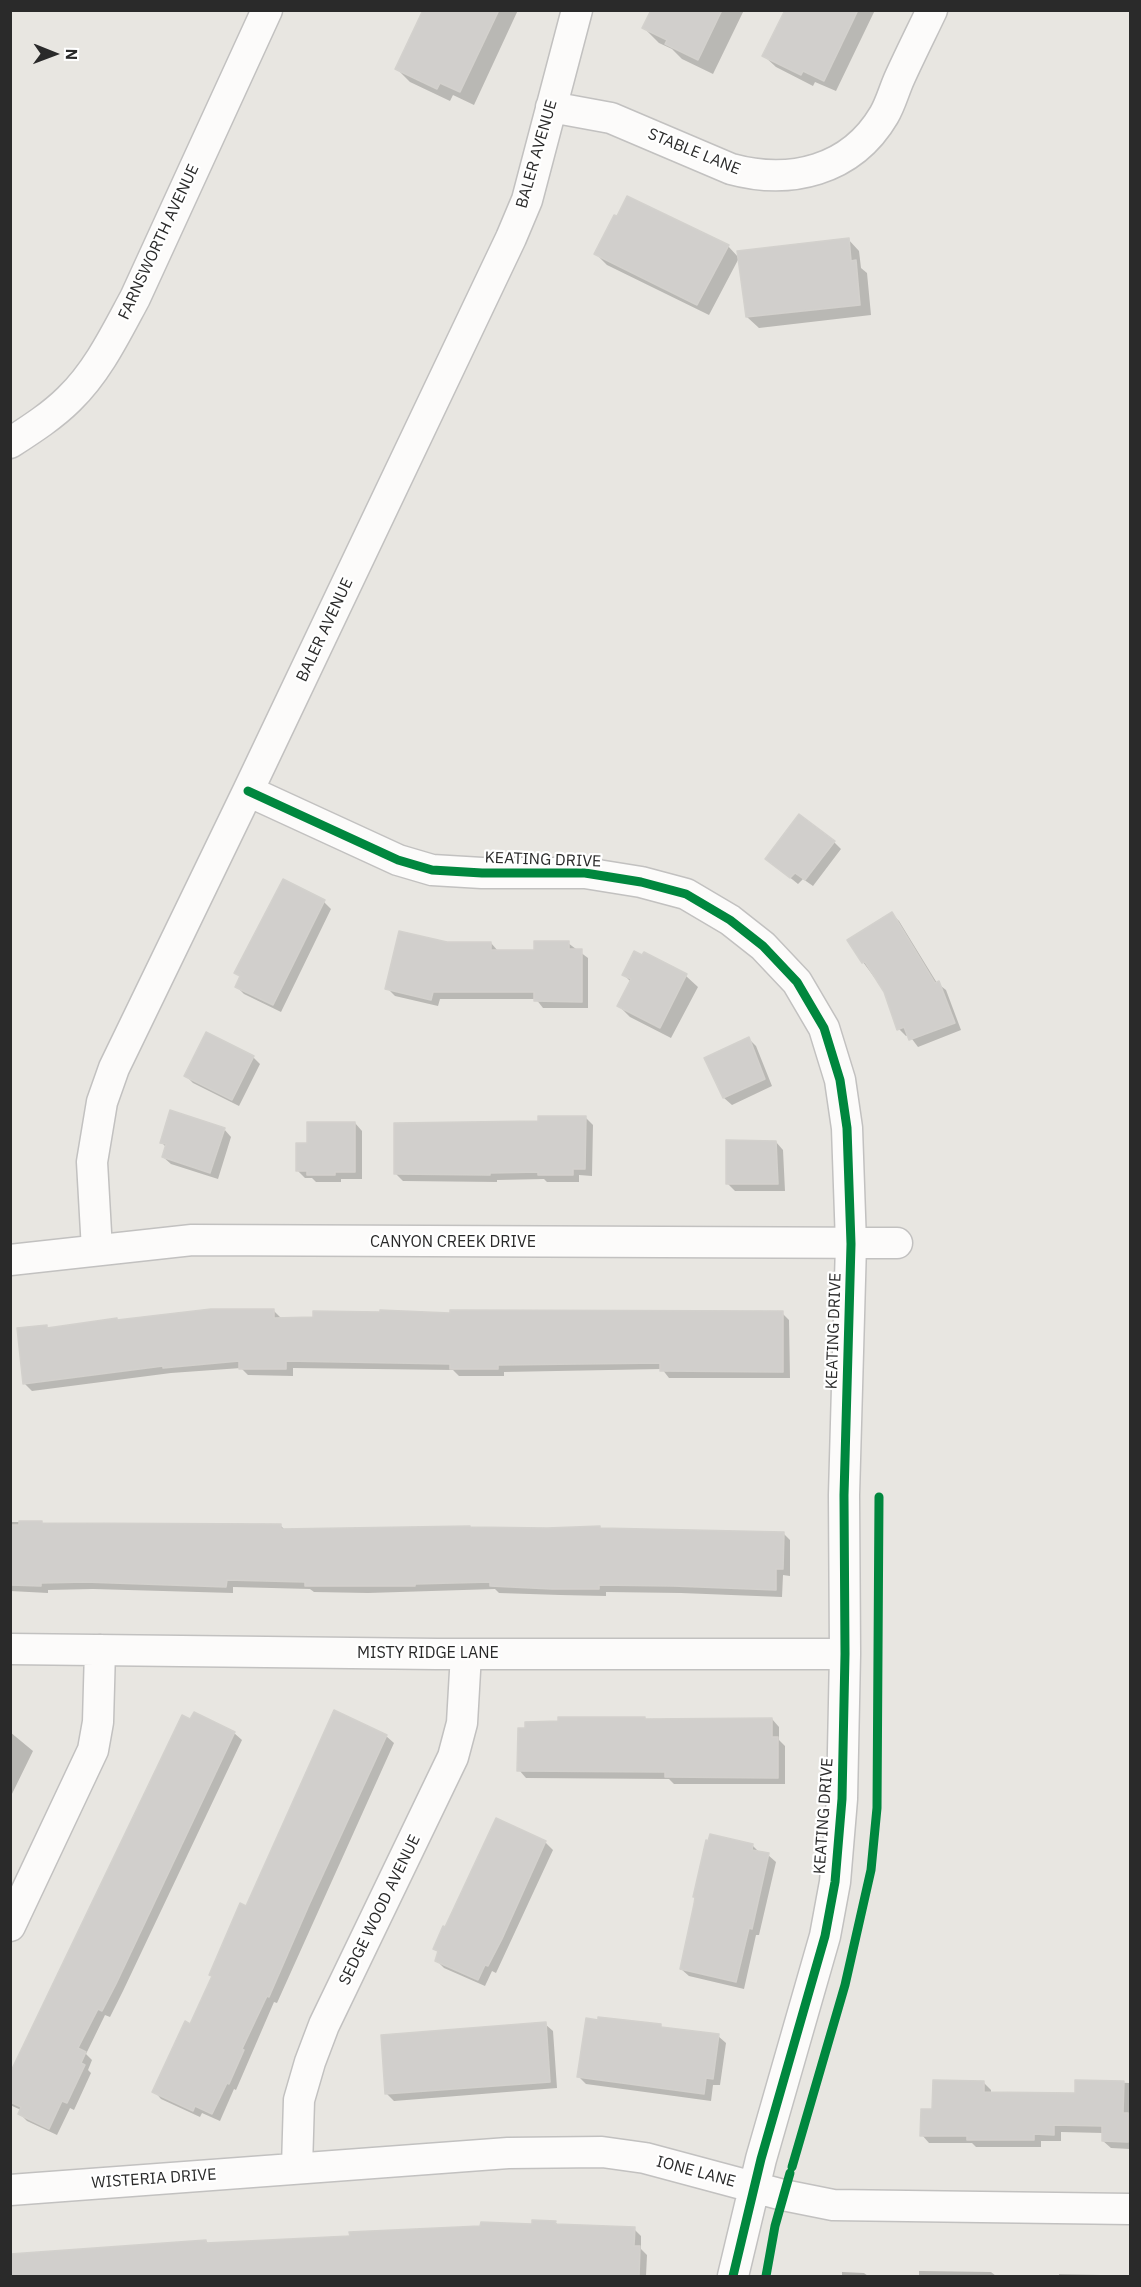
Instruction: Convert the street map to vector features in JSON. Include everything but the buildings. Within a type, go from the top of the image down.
[{"type":"street","name":"FARNSWORTH AVENUE","points":[[10,443],[69,399],[91,374],[110,343],[135,298],[267,10]]},
{"type":"street","name":"BALER AVENUE","points":[[97,1250],[92,1162],[102,1102],[114,1068],[511,238],[526,200],[577,10]]},
{"type":"street","name":"STABLE LANE","points":[[551,106],[611,118],[731,169],[749,174],[786,176],[804,173],[840,159],[871,133],[892,98],[932,10]]},
{"type":"street","name":"KEATING DRIVE","points":[[248,791],[398,860],[432,870],[482,873],[585,873],[641,882],[686,894],[730,920],[764,946],[797,982],[824,1028],[840,1080],[847,1128],[851,1244],[844,1495],[845,1654],[842,1799],[835,1882],[825,1936],[753,2188],[733,2277]]},
{"type":"street","name":"CANYON CREEK DRIVE","points":[[10,1260],[192,1240],[897,1243]]},
{"type":"street","name":"MISTY RIDGE LANE","points":[[10,1649],[466,1654],[845,1654]]},
{"type":"street","points":[[10,1926],[93,1750],[98,1722],[100,1650]]},
{"type":"street","name":"SEDGE WOOD AVENUE","points":[[297,2168],[299,2100],[310,2062],[324,2025],[453,1757],[462,1723],[466,1654]]},
{"type":"street","name":"IONE LANE","points":[[297,2168],[508,2153],[602,2152],[645,2158],[806,2201],[862,2207],[1131,2209]]},
{"type":"street","name":"WISTERIA DRIVE","points":[[10,2190],[297,2168]]},
{"type":"cycle path","points":[[248,791],[398,860],[432,870],[482,873],[585,873],[641,882],[686,894],[730,920],[763,946],[797,982],[824,1028],[840,1080],[847,1128],[851,1244],[844,1495],[845,1654],[842,1799],[835,1882],[825,1936],[761,2159],[733,2276]]},
{"type":"cycle path","points":[[792,2167],[845,1985],[871,1870],[877,1808],[879,1497]]},
{"type":"cycle path","points":[[766,2276],[775,2226],[790,2173]]}]
